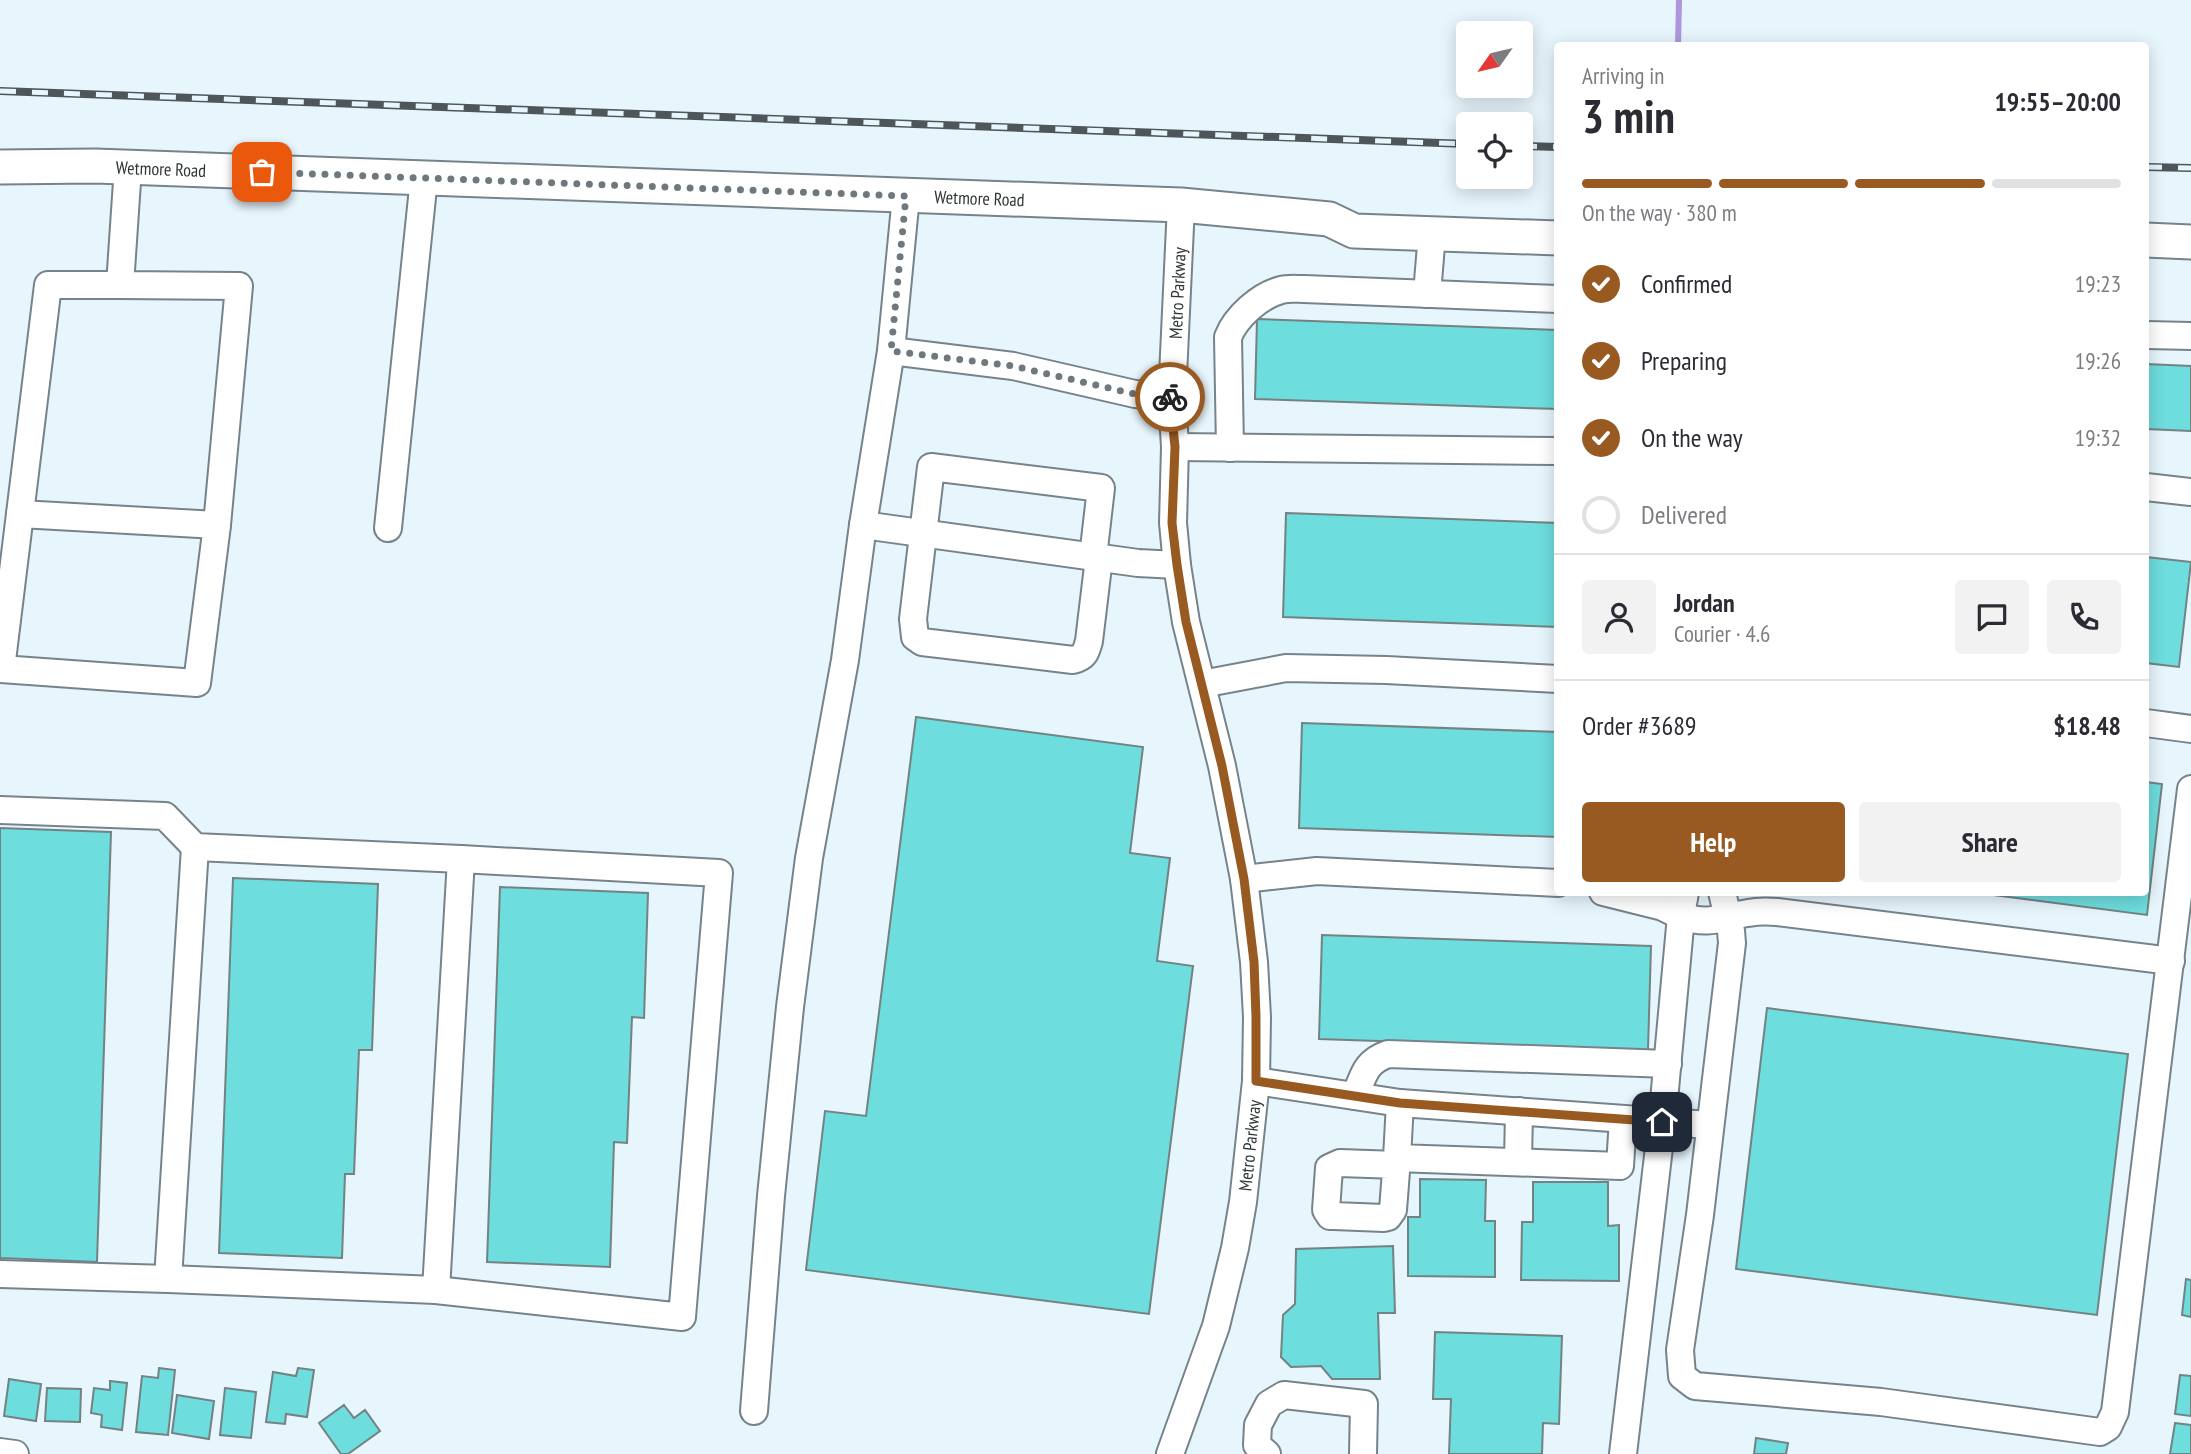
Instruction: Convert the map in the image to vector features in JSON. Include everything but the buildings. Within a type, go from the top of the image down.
[{"type":"main road","name":"Wetmore Road","points":[[0,167],[128,167],[1181,205],[1329,219],[1354,231],[1554,238]]},
{"type":"main road","name":"Wetmore Road","points":[[1329,219],[1355,207],[1554,215]]},
{"type":"main road","points":[[2149,240],[2191,242]]},
{"type":"street","points":[[120,285],[128,167]]},
{"type":"street","points":[[388,528],[424,178]]},
{"type":"street","points":[[754,1411],[771,1196],[790,1007],[809,858],[845,660],[891,351],[906,196]]},
{"type":"street","name":"Metro Parkway","points":[[1170,1454],[1216,1326],[1235,1248],[1243,1202],[1256,1081],[1254,962],[1244,879],[1222,766],[1186,622],[1172,523],[1175,447],[1172,397],[1181,205]]},
{"type":"street","points":[[1427,294],[1432,233]]},
{"type":"street","points":[[48,285],[239,286],[217,525],[197,683],[1,669],[20,514],[48,285]]},
{"type":"street","points":[[1230,448],[1227,337],[1240,317],[1273,293],[1284,289],[1554,299]]},
{"type":"street","points":[[2149,334],[2191,336]]},
{"type":"street","points":[[891,351],[1013,366],[1135,394],[1172,397]]},
{"type":"street","points":[[1175,447],[1554,450]]},
{"type":"street","points":[[931,467],[1101,488],[1086,653],[1073,660],[922,642],[915,636],[913,619],[923,534],[931,467]]},
{"type":"street","points":[[2149,487],[2191,492]]},
{"type":"street","points":[[20,514],[217,525]]},
{"type":"street","points":[[863,525],[1096,557],[1177,565]]},
{"type":"street","points":[[1202,684],[1286,668],[1554,679]]},
{"type":"street","points":[[2149,723],[2191,729]]},
{"type":"street","points":[[1723,896],[1732,943],[1700,1215],[1680,1350],[1682,1376],[1695,1386],[1881,1402],[2100,1432],[2108,1427],[2115,1412],[2191,789]]},
{"type":"street","points":[[0,810],[165,816],[194,847],[719,873],[682,1317],[436,1290],[0,1274]]},
{"type":"street","points":[[168,1279],[194,847]]},
{"type":"street","points":[[436,1290],[461,859]]},
{"type":"street","points":[[1244,879],[1317,871],[1554,883]]},
{"type":"street","points":[[1619,896],[1663,907],[1683,904]]},
{"type":"street","points":[[1683,904],[1694,921],[1728,919],[1745,913],[1777,912],[2171,961]]},
{"type":"street","points":[[1623,1454],[1662,1122],[1683,904]]},
{"type":"street","points":[[1355,1096],[1374,1059],[1388,1054],[1668,1064]]},
{"type":"street","points":[[1256,1081],[1400,1103],[1709,1125]]},
{"type":"street","points":[[1400,1103],[1397,1162],[1620,1166],[1656,1172]]},
{"type":"street","points":[[1518,1163],[1519,1111]]},
{"type":"street","points":[[1620,1166],[1623,1119]]},
{"type":"street","points":[[1267,1454],[1257,1445],[1258,1425],[1269,1404],[1284,1395],[1364,1404],[1363,1454]]},
{"type":"street","points":[[0,1452],[15,1454]]},
{"type":"waterway","points":[[1678,42],[1679,0]]},
{"type":"railway","points":[[0,91],[1456,144]]},
{"type":"railway","points":[[1533,146],[1554,147]]},
{"type":"railway","points":[[2149,167],[2191,168]]},
{"type":"way so far","points":[[262,172],[906,196],[891,351],[1013,366],[1135,394],[1170,397]]},
{"type":"route","points":[[1170,397],[1175,447],[1172,523],[1177,565],[1186,622],[1222,766],[1244,879],[1254,962],[1256,1081],[1400,1103],[1662,1122]]}]
